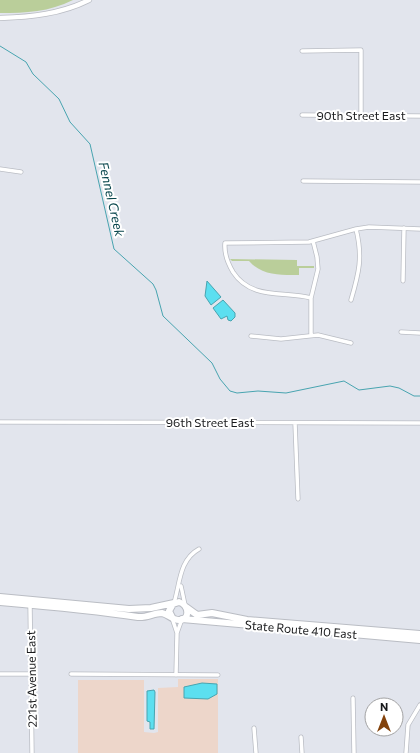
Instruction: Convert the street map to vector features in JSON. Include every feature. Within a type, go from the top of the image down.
[{"type":"main road","points":[[0,597],[129,609],[151,608],[179,602],[186,606],[187,615],[178,620],[160,613],[138,617],[113,612],[0,602]]},
{"type":"main road","points":[[172,617],[170,609],[174,604]]},
{"type":"main road","name":"State Route 410 East","points":[[186,606],[197,615],[212,613],[247,620],[420,634]]},
{"type":"main road","name":"State Route 410 East","points":[[182,619],[420,640]]},
{"type":"street","points":[[0,18],[38,16],[59,11],[88,0]]},
{"type":"street","points":[[302,51],[361,50],[361,115]]},
{"type":"street","name":"90th Street East","points":[[302,115],[420,116]]},
{"type":"street","points":[[0,169],[21,172]]},
{"type":"street","points":[[303,181],[420,182]]},
{"type":"street","points":[[403,281],[404,228]]},
{"type":"street","points":[[351,300],[360,265],[360,247],[356,229]]},
{"type":"street","points":[[311,298],[295,294],[266,293],[254,290],[239,280],[230,268],[226,258],[225,242],[313,242],[356,229],[420,229]]},
{"type":"street","points":[[311,335],[311,298],[318,269],[317,257],[313,242]]},
{"type":"street","points":[[401,332],[420,333]]},
{"type":"street","points":[[251,336],[281,339],[311,335],[329,337],[351,343]]},
{"type":"street","name":"96th Street East","points":[[0,422],[420,423]]},
{"type":"street","points":[[295,423],[298,499]]},
{"type":"street","points":[[174,604],[186,561],[199,549]]},
{"type":"street","points":[[180,579],[182,596],[186,606]]},
{"type":"street","name":"221st Avenue East","points":[[30,605],[32,753]]},
{"type":"street","points":[[172,617],[177,633]]},
{"type":"street","points":[[176,675],[177,633],[182,619]]},
{"type":"street","points":[[0,674],[30,674]]},
{"type":"street","points":[[71,674],[218,676]]},
{"type":"street","points":[[353,698],[354,753]]},
{"type":"street","points":[[406,753],[408,725],[420,705]]},
{"type":"street","points":[[254,728],[256,753]]},
{"type":"street","points":[[301,737],[302,753]]},
{"type":"shaded area","points":[[178,679],[218,679],[218,753],[78,753],[78,680],[144,680],[144,732],[154,733],[158,732],[158,688],[178,687]]},
{"type":"green space","points":[[0,0],[73,0],[55,7],[37,11],[0,13]]},
{"type":"green space","points":[[230,259],[297,260],[297,266],[314,266],[314,268],[299,268],[299,275],[278,275],[260,270],[249,261],[232,261]]},
{"type":"water","points":[[207,281],[221,297],[211,305],[205,296]]},
{"type":"water","points":[[223,300],[235,313],[235,317],[231,321],[228,320],[227,316],[221,319],[213,308]]},
{"type":"water","points":[[202,683],[217,684],[217,694],[208,699],[184,698],[184,687]]},
{"type":"water","points":[[154,690],[154,729],[150,729],[150,722],[147,721],[147,691]]},
{"type":"waterway","name":"Fennel Creek","points":[[0,46],[26,62],[33,74],[59,99],[70,122],[90,144],[114,249],[153,284],[163,316],[212,363],[220,379],[230,391],[237,393],[258,391],[286,393],[344,381],[359,390],[390,386],[399,388],[414,396],[420,396]]}]
